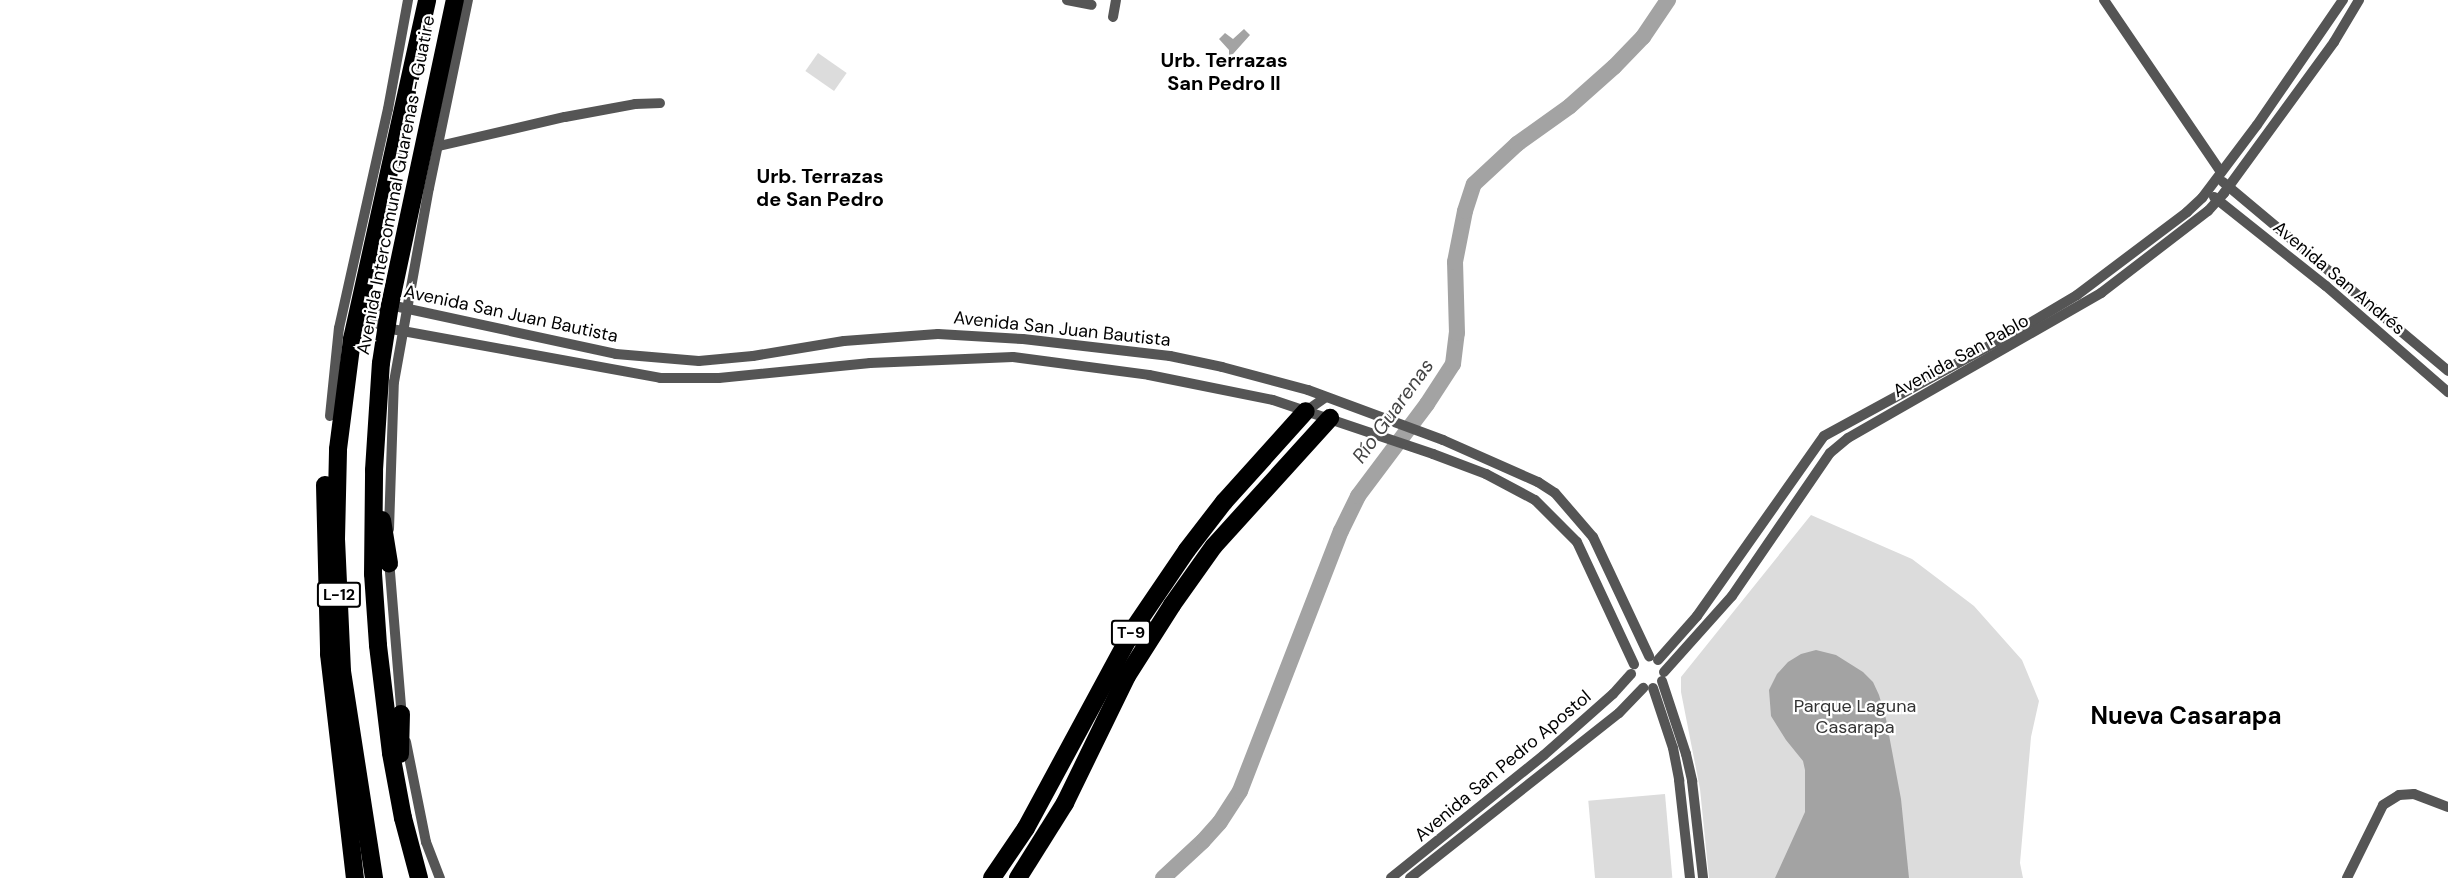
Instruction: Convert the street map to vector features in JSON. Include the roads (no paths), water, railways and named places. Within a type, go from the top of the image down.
[{"type":"highway","name":"Avenida Intercomunal Guarenas - Guatire","points":[[374,878],[342,671],[336,539],[338,449],[357,313],[423,27],[426,0]]},
{"type":"highway","name":"Avenida Intercomunal Guarenas - Guatire","points":[[419,878],[403,818],[391,753],[378,645],[373,574],[374,470],[380,374],[395,329],[390,305],[455,0]]},
{"type":"highway","points":[[352,339],[330,416],[326,449],[326,597],[333,702],[355,878]]},
{"type":"highway","name":"T-9","points":[[992,878],[1026,828],[1134,628],[1187,550],[1224,502],[1306,411]]},
{"type":"highway","name":"T-9","points":[[1018,878],[1065,803],[1127,676],[1172,605],[1214,546],[1330,418]]},
{"type":"highway","points":[[374,470],[389,563]]},
{"type":"highway","points":[[401,714],[403,818]]},
{"type":"street","name":"Avenida Intercomunal Guarenas - Guatire","points":[[330,416],[339,328],[388,109],[408,0]]},
{"type":"street","name":"Avenida Intercomunal Guarenas - Guatire","points":[[440,878],[426,842],[401,714],[389,563],[390,439],[395,329],[408,310],[468,0]]},
{"type":"street","points":[[1067,0],[1092,5]]},
{"type":"street","points":[[1113,17],[1116,0]]},
{"type":"street","name":"Avenida San Andrés","points":[[2104,0],[2229,187],[2448,371]]},
{"type":"street","name":"Avenida San Pablo","points":[[1655,682],[1732,596],[1830,453],[1848,438],[1990,352],[2077,295],[2187,212],[2207,191],[2286,84],[2343,0]]},
{"type":"street","name":"Avenida San Pablo","points":[[1653,658],[1674,645],[1703,608],[1824,436],[1838,427],[2060,319],[2113,284],[2186,229],[2218,200],[2334,42],[2359,0]]},
{"type":"street","points":[[2297,69],[2308,78]]},
{"type":"street","points":[[2286,84],[2298,92]]},
{"type":"street","points":[[438,146],[574,115],[635,104],[660,103]]},
{"type":"street","name":"Avenida San Andrés","points":[[2207,191],[2326,286],[2448,392]]},
{"type":"street","points":[[2105,274],[2113,284]]},
{"type":"street","name":"Avenida San Juan Bautista","points":[[357,313],[390,305],[616,354],[699,361],[753,356],[844,341],[938,334],[1023,339],[1170,356],[1222,367],[1326,397],[1443,440],[1539,482],[1555,493],[1571,509],[1593,537],[1653,658],[1655,682],[1679,780],[1690,878]]},
{"type":"street","name":"Avenida San Juan Bautista","points":[[357,313],[395,329],[660,378],[719,378],[870,363],[1013,357],[1217,387],[1306,411],[1486,474],[1535,500],[1577,542],[1633,669],[1635,683],[1655,682]]},
{"type":"street","points":[[1326,397],[1330,418]]},
{"type":"street","name":"T-9","points":[[1306,411],[1326,397]]},
{"type":"street","points":[[1838,427],[1848,438]]},
{"type":"street","points":[[1633,669],[1638,659],[1653,658]]},
{"type":"street","name":"Avenida San Pedro Apostol","points":[[1391,878],[1544,755],[1613,694],[1633,669]]},
{"type":"street","name":"Avenida San Juan Bautista","points":[[1655,682],[1686,753],[1692,781],[1703,878]]},
{"type":"street","name":"Avenida San Pedro Apostol","points":[[1410,878],[1655,682]]},
{"type":"street","points":[[2347,878],[2383,805],[2399,795],[2414,794],[2448,807]]},
{"type":"waterway","name":"Río Guarenas","points":[[1163,878],[1220,822],[1240,791],[1341,531],[1358,496],[1427,404],[1453,364],[1457,333],[1455,262],[1465,211],[1474,184],[1517,144],[1570,106],[1614,67],[1643,37],[1668,0]]},
{"type":"district","name":"Urb. Terrazas San Pedro II","points":[[1224,72]]},
{"type":"district","name":"Urb. Terrazas de San Pedro","points":[[820,188]]},
{"type":"district","name":"Nueva Casarapa","points":[[2186,716]]},
{"type":"park label","name":"Parque Laguna Casarapa","points":[[1855,717]]}]
